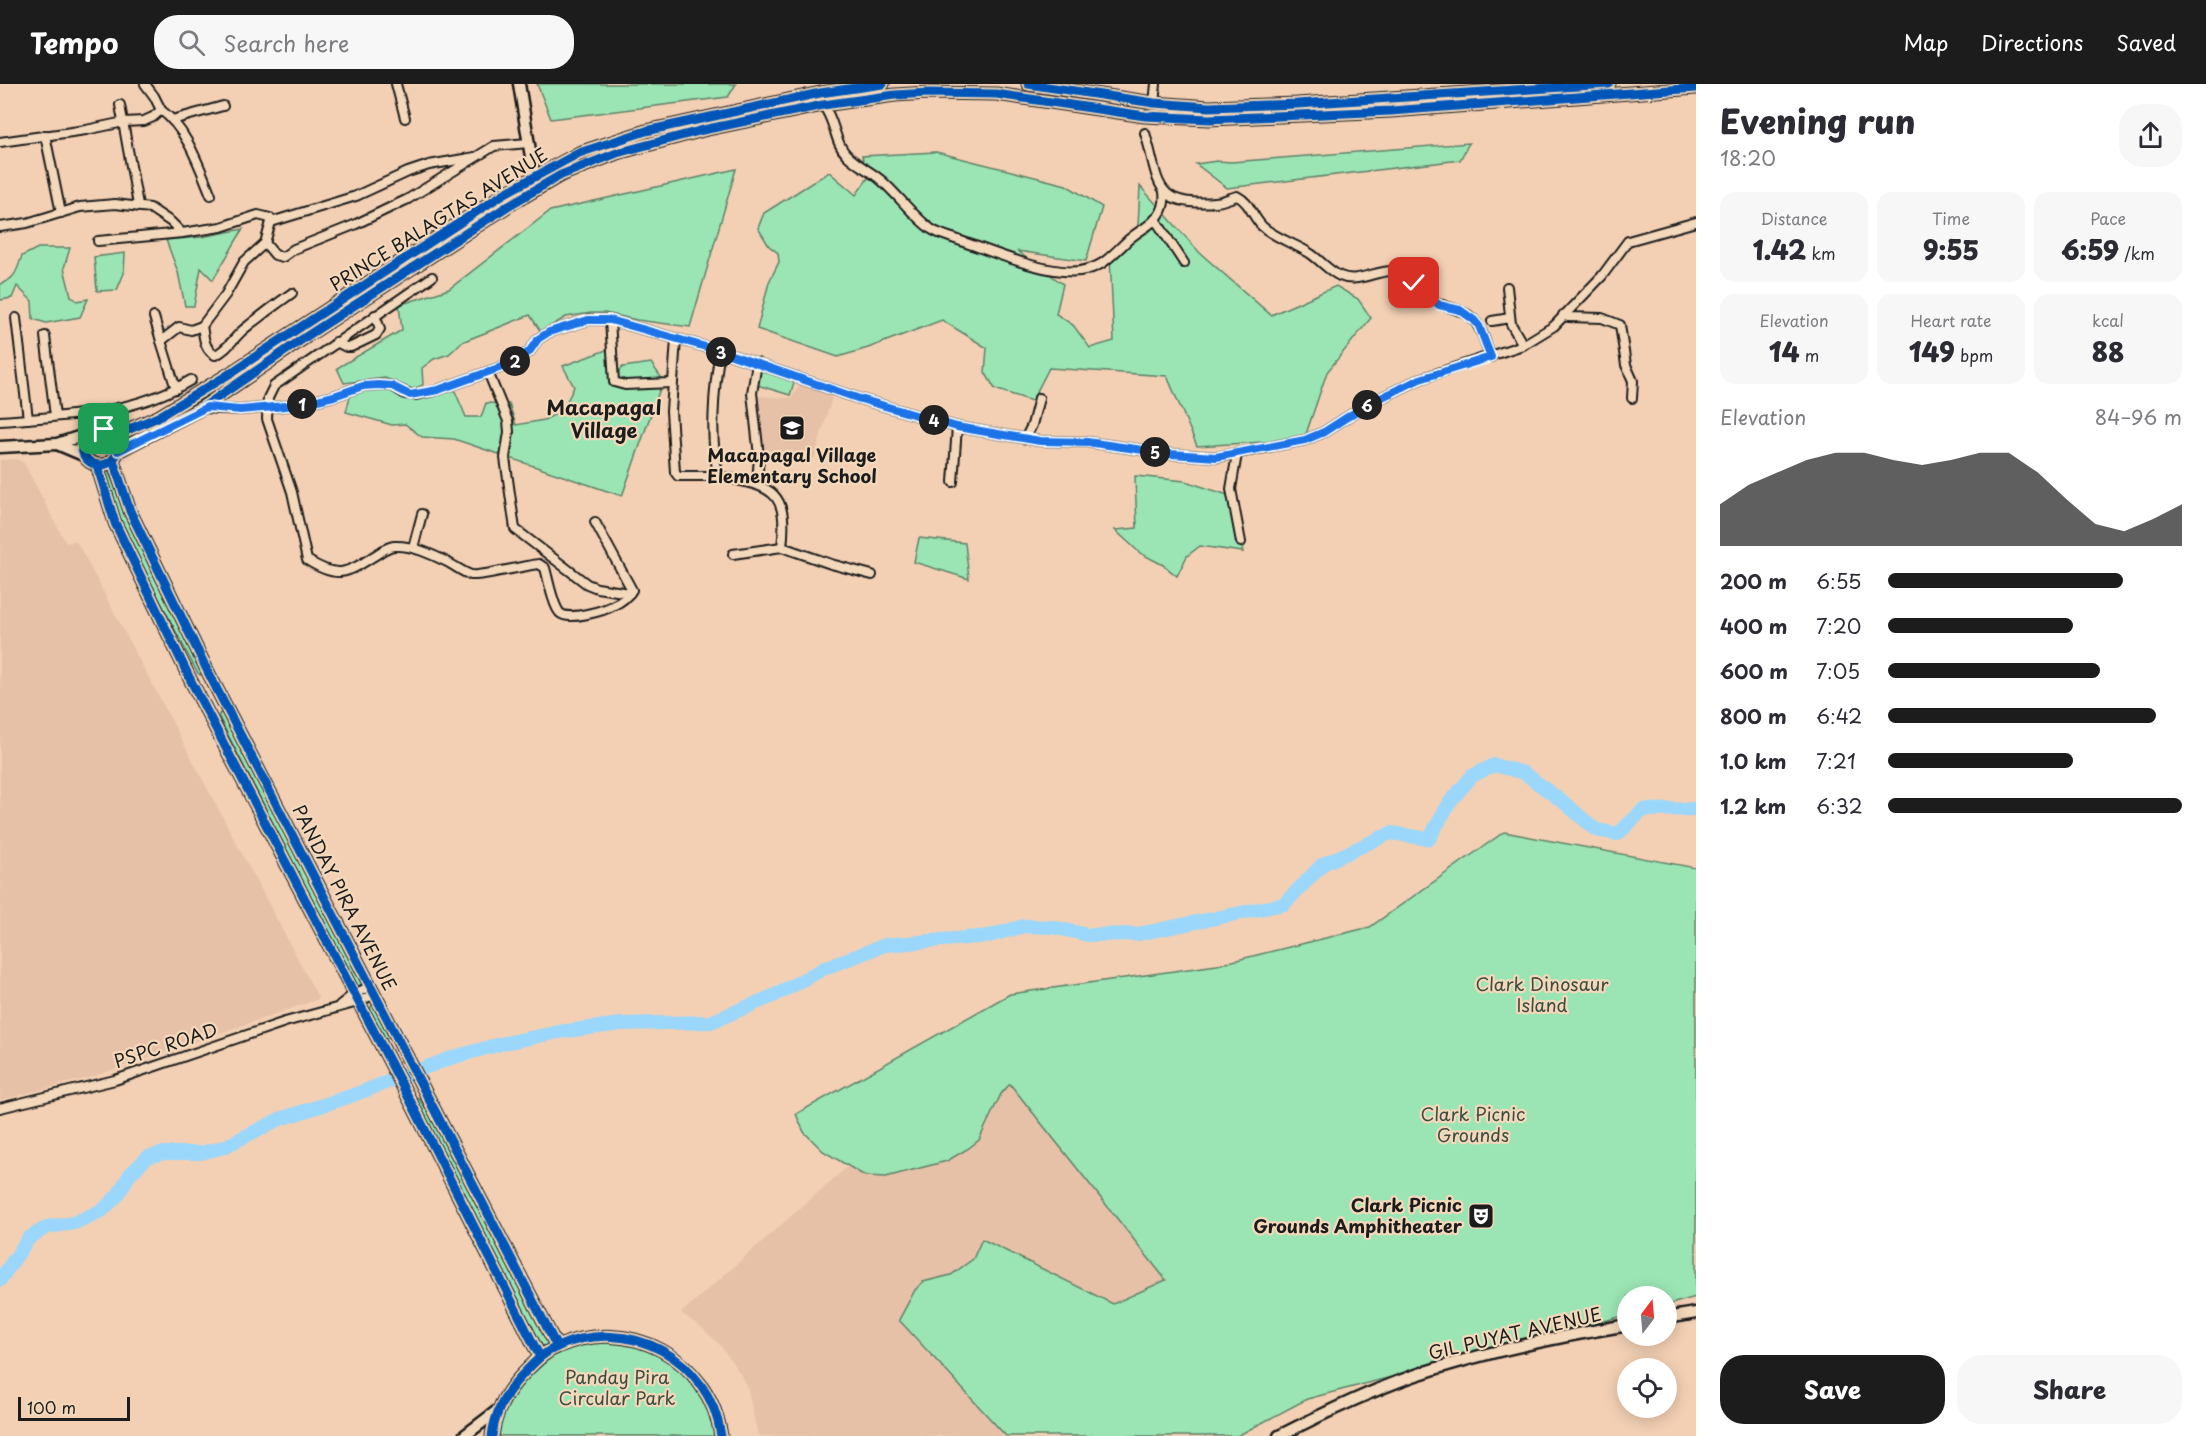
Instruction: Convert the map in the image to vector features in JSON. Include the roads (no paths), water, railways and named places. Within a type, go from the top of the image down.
[{"type":"main road","points":[[519,84],[537,189]]},
{"type":"main road","name":"PRINCE BALAGTAS AVENUE","points":[[109,431],[125,431],[158,417],[226,376],[459,222],[579,153],[646,130],[820,93],[883,84]]},
{"type":"main road","points":[[1028,84],[1154,103],[1209,107],[1609,84]]},
{"type":"main road","name":"PRINCE BALAGTAS AVENUE","points":[[115,455],[202,408],[307,336],[537,189],[584,165],[617,153],[704,130],[823,105],[896,95],[996,94],[1145,116],[1220,119],[1391,111],[1628,89],[1696,88]]},
{"type":"main road","points":[[0,447],[57,444],[98,429],[109,431],[117,440],[115,455],[103,465],[91,463],[84,455],[57,444]]},
{"type":"main road","points":[[84,455],[82,444],[87,434]]},
{"type":"main road","name":"PANDAY PIRA AVENUE","points":[[115,455],[130,511],[209,674],[557,1347]]},
{"type":"main road","name":"PANDAY PIRA AVENUE","points":[[97,465],[115,523],[191,681],[414,1108],[540,1357]]},
{"type":"main road","points":[[191,681],[209,674]]},
{"type":"main road","points":[[1677,1316],[1696,1313]]},
{"type":"main road","name":"GIL PUYAT AVENUE","points":[[1279,1436],[1372,1392],[1423,1373],[1473,1357],[1532,1343],[1617,1327]]},
{"type":"main road","points":[[492,1436],[497,1411],[515,1381],[540,1357],[557,1347],[597,1336],[622,1336],[644,1342],[664,1351],[680,1362],[696,1379],[709,1399],[719,1421],[721,1436]]},
{"type":"main road","points":[[464,1436],[497,1411]]},
{"type":"street","points":[[145,84],[161,110],[172,120],[189,144],[211,195]]},
{"type":"street","points":[[396,84],[405,118]]},
{"type":"street","points":[[1154,103],[1156,84]]},
{"type":"street","points":[[120,105],[138,205]]},
{"type":"street","points":[[823,105],[834,123],[838,145],[862,168],[880,179],[929,228],[1000,255],[1044,268],[1064,271],[1080,271],[1105,263],[1130,238],[1155,219],[1165,202],[1164,192],[1154,174],[1145,133]]},
{"type":"street","points":[[172,120],[223,106]]},
{"type":"street","points":[[0,142],[86,130],[124,122],[144,121],[161,110]]},
{"type":"street","points":[[45,135],[62,213]]},
{"type":"street","points":[[265,243],[275,255],[283,257],[294,249],[354,225],[408,199],[494,146],[528,143]]},
{"type":"street","points":[[271,222],[356,196],[403,174],[429,165],[475,157]]},
{"type":"street","points":[[1164,192],[1174,199],[1193,202],[1215,202],[1237,196],[1248,203],[1256,219],[1264,227],[1309,253],[1340,277],[1355,278],[1389,270],[1399,271],[1439,305],[1460,310],[1474,320],[1479,326],[1491,357]]},
{"type":"street","points":[[0,228],[27,223],[80,207],[138,205],[150,208],[171,222],[182,233]]},
{"type":"street","points":[[98,241],[227,226],[258,215],[270,218],[265,243],[244,262],[226,294],[202,326],[191,330],[178,327],[161,341]]},
{"type":"street","points":[[1155,219],[1184,263]]},
{"type":"street","points":[[202,408],[240,410],[266,408],[322,400],[353,389],[371,386],[392,386],[405,394],[416,395],[438,390],[510,364],[529,352],[538,339],[549,332],[588,320],[610,320],[720,351],[857,398],[957,427],[1025,439],[1087,442],[1171,454],[1216,457],[1312,437],[1383,396],[1420,379],[1523,345],[1545,333],[1602,276],[1629,241],[1696,222]]},
{"type":"street","points":[[432,277],[274,386],[268,398],[267,419],[292,492],[307,560],[321,568],[341,573],[352,569],[387,547],[412,548],[476,575],[539,564],[545,568],[555,606],[560,613],[584,615],[614,606],[630,593],[632,587],[595,522]]},
{"type":"street","points":[[1507,287],[1510,318],[1523,345]]},
{"type":"street","points":[[202,326],[204,339],[210,352],[215,355],[222,353],[242,331],[292,293]]},
{"type":"street","points":[[336,342],[351,347],[376,335],[380,329],[375,315]]},
{"type":"street","points":[[1563,315],[1602,318],[1620,325],[1626,365],[1633,381],[1632,398]]},
{"type":"street","points":[[154,317],[176,389]]},
{"type":"street","points":[[16,318],[28,419]]},
{"type":"street","points":[[1492,321],[1510,318]]},
{"type":"street","points":[[610,320],[614,382],[625,385],[671,383]]},
{"type":"street","points":[[45,336],[55,416]]},
{"type":"street","points":[[676,339],[671,383],[676,475],[718,476],[757,484],[776,494],[781,503],[784,529],[782,547]]},
{"type":"street","points":[[718,476],[714,425],[720,351]]},
{"type":"street","points":[[756,363],[752,393],[759,445],[757,484]]},
{"type":"street","points":[[488,372],[508,421],[509,432],[505,458],[515,529],[587,584],[597,588],[630,593]]},
{"type":"street","points":[[0,411],[1,421],[118,409],[148,401],[191,380]]},
{"type":"street","points":[[1025,439],[1032,425],[1039,398]]},
{"type":"street","points":[[953,482],[957,427]]},
{"type":"street","points":[[1237,454],[1231,489],[1242,542]]},
{"type":"street","points":[[412,548],[422,514]]},
{"type":"street","points":[[733,554],[782,547],[872,575]]},
{"type":"street","name":"PSPC ROAD","points":[[0,1108],[115,1080],[339,1006],[373,990]]},
{"type":"waterway","points":[[0,1280],[29,1238],[47,1227],[74,1223],[103,1210],[118,1195],[130,1174],[148,1157],[164,1153],[201,1153],[224,1147],[280,1119],[348,1097],[451,1058],[500,1044],[559,1032],[621,1024],[711,1022],[773,996],[825,968],[885,945],[989,936],[1024,926],[1052,927],[1088,935],[1138,934],[1284,904],[1323,864],[1391,833],[1429,839],[1450,802],[1472,776],[1494,765],[1524,773],[1596,830],[1618,834],[1643,810],[1696,809]]},
{"type":"place","name":"Macapagal Village Elementary School","points":[[792,428]]},
{"type":"place","name":"Clark Picnic Grounds Amphitheater","points":[[1481,1216]]},
{"type":"district","name":"Macapagal Village","points":[[604,420]]},
{"type":"park label","name":"Clark Dinosaur Island","points":[[1542,995]]},
{"type":"park label","name":"Clark Picnic Grounds","points":[[1473,1125]]},
{"type":"park label","name":"Panday Pira Circular Park","points":[[617,1388]]}]
